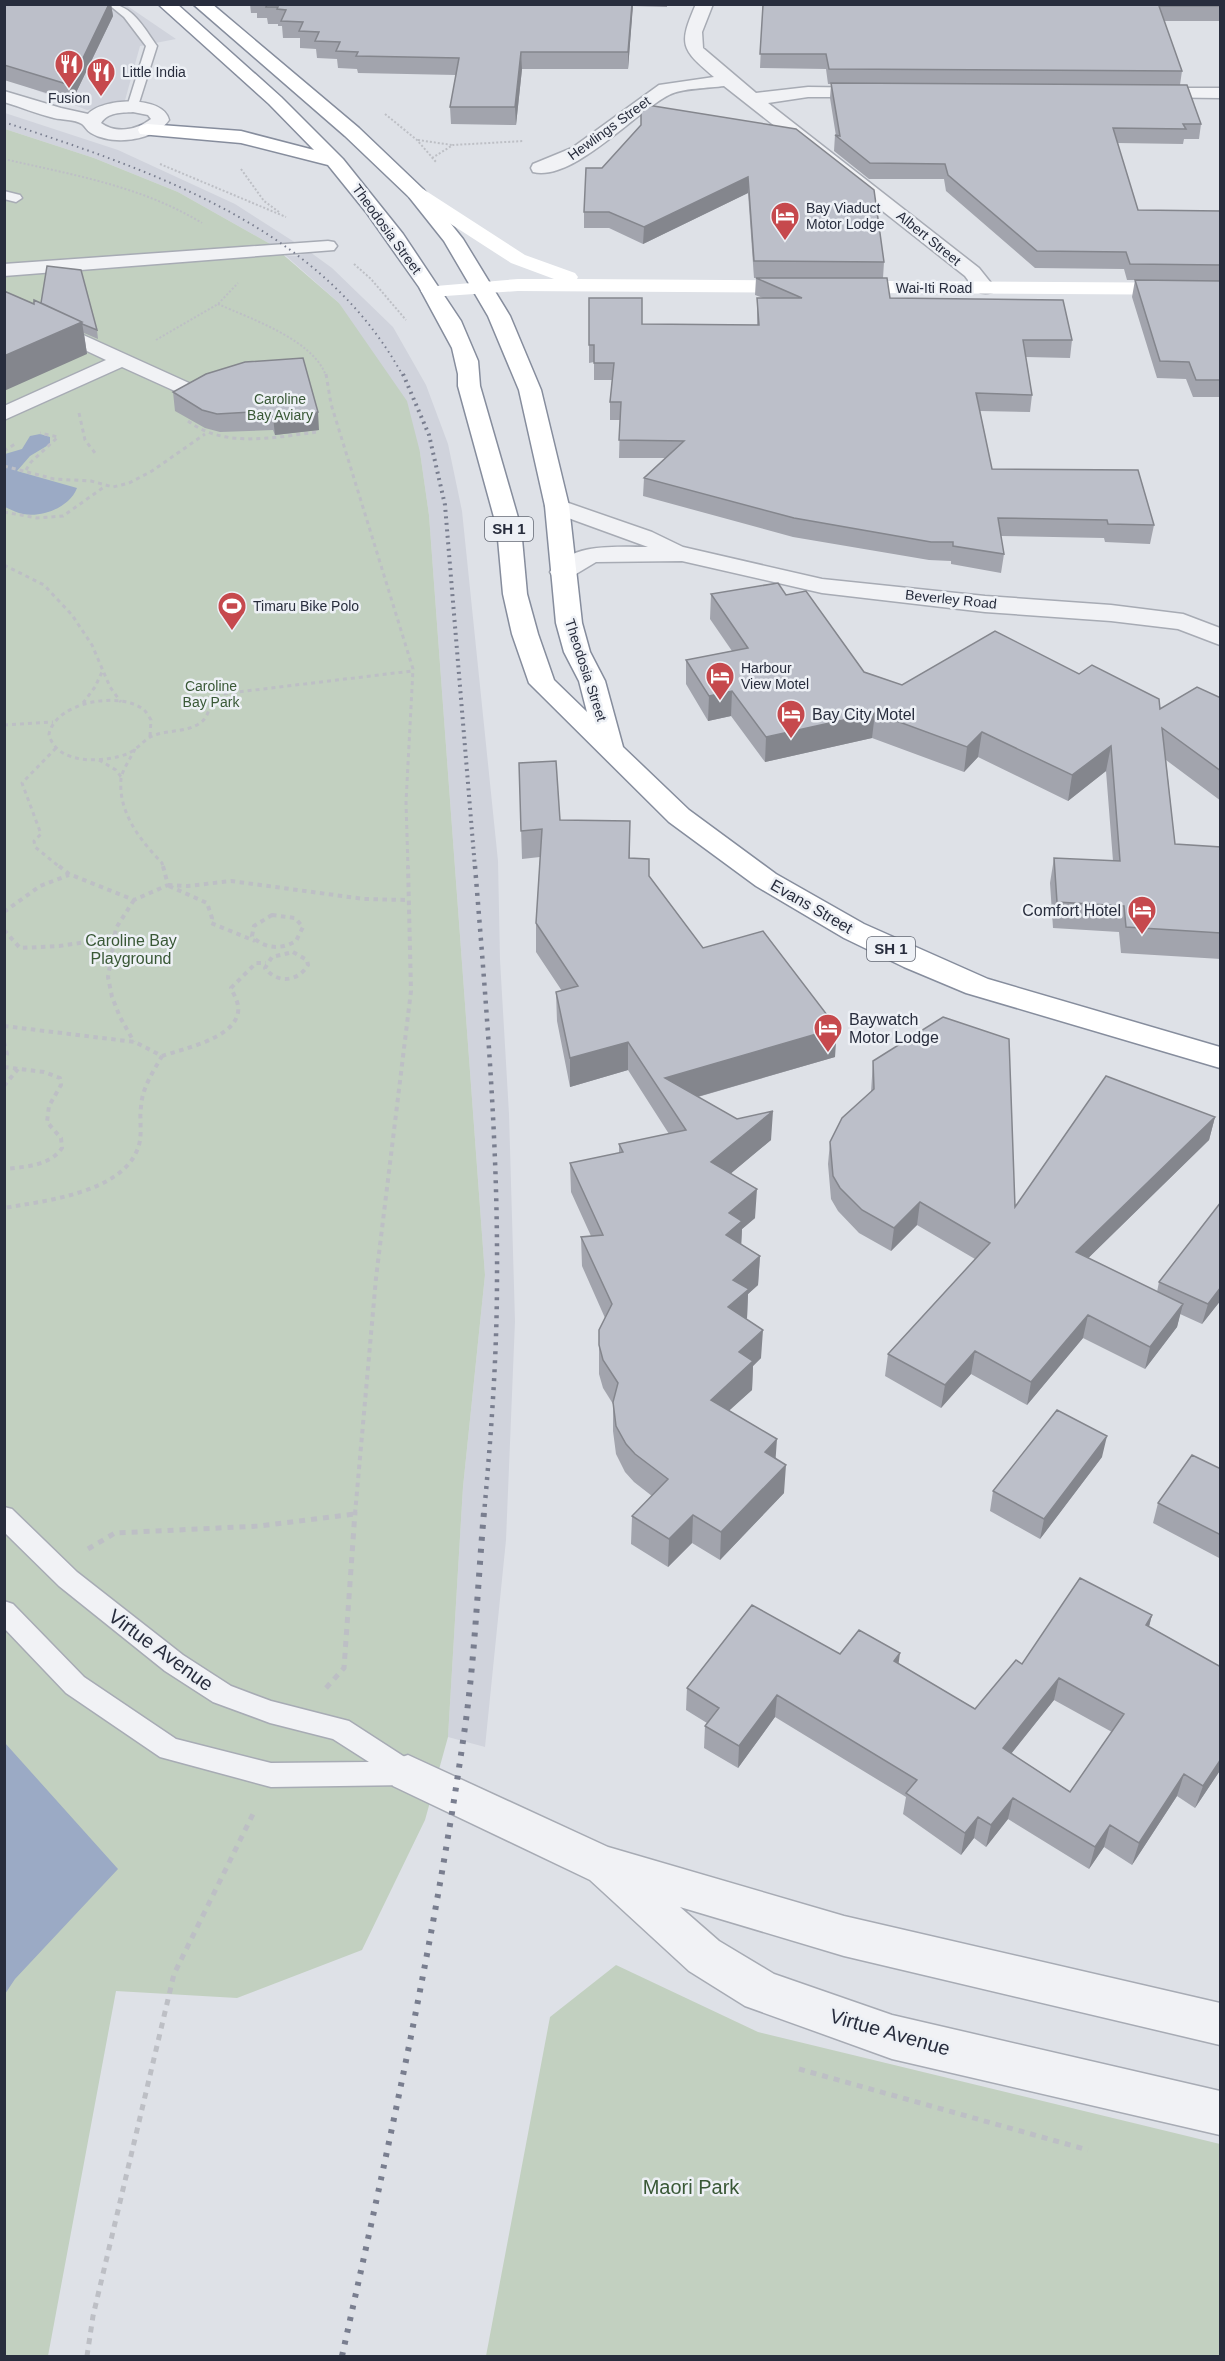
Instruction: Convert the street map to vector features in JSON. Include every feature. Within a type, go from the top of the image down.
[{"type":"main road","name":"Theodosia Street","points":[[166,4],[290,115],[334,161],[390,228],[450,321],[471,373],[469,386],[509,528],[515,594],[525,634],[542,683],[610,749]]},
{"type":"main road","name":"Theodosia Street","points":[[201,4],[352,132],[416,193],[453,239],[499,316],[530,390],[557,506],[569,623],[577,652],[592,681],[610,749]]},
{"type":"main road","points":[[147,130],[241,137],[334,161]]},
{"type":"main road","points":[[416,193],[518,259],[565,276],[627,286]]},
{"type":"main road","name":"Wai-Iti Road","points":[[431,291],[482,286],[1221,289]]},
{"type":"main road","name":"Evans Street","points":[[610,749],[679,816],[720,848],[766,880],[854,931],[977,986],[1221,1058]]},
{"type":"street","points":[[705,4],[693,30],[691,41],[696,51],[728,80]]},
{"type":"street","name":"Albert Street","points":[[728,80],[972,272],[985,288]]},
{"type":"street","name":"Hewlings Street","points":[[540,168],[579,152],[657,93],[679,86],[728,80]]},
{"type":"street","points":[[755,99],[808,92],[891,92]]},
{"type":"street","points":[[1126,93],[1221,93]]},
{"type":"street","points":[[4,96],[57,113],[91,120],[102,112],[133,107],[154,111],[160,120],[147,130],[127,134],[107,133],[94,127],[91,120]]},
{"type":"street","points":[[4,270],[328,246]]},
{"type":"street","points":[[4,305],[193,392]]},
{"type":"street","points":[[4,414],[122,360]]},
{"type":"street","name":"Beverley Road","points":[[557,506],[602,523],[643,534],[682,554]]},
{"type":"street","name":"Beverley Road","points":[[562,572],[591,555],[682,554],[822,586],[986,604],[1111,613],[1183,622],[1221,638]]},
{"type":"street","name":"Virtue Avenue","points":[[408,1773],[600,1864],[844,1936],[1221,2024]]},
{"type":"street","name":"Virtue Avenue","points":[[600,1864],[704,1956],[761,1991],[892,2037],[1221,2114]]},
{"type":"lane","points":[[113,4],[128,15],[152,46],[133,107]]},
{"type":"lane","name":"Virtue Avenue","points":[[4,1516],[56,1568],[174,1663],[222,1694],[270,1712],[340,1729],[408,1773]]},
{"type":"lane","name":"Virtue Avenue","points":[[4,1611],[75,1685],[169,1749],[272,1775],[408,1773]]},
{"type":"path","points":[[417,140],[453,145],[551,139],[579,152]]},
{"type":"path","points":[[432,158],[453,145]]},
{"type":"path","points":[[4,159],[145,193],[169,204],[213,231],[219,237],[226,255]]},
{"type":"path","points":[[122,360],[218,304],[269,252]]},
{"type":"path","points":[[218,304],[300,346],[318,359],[329,386],[331,404],[412,671],[407,751],[407,900],[411,991],[376,1278],[344,1668],[321,1694]]},
{"type":"path","points":[[300,346],[300,355]]},
{"type":"path","points":[[71,383],[85,440],[95,453]]},
{"type":"path","points":[[193,392],[183,405],[185,418],[205,434],[228,439],[282,436],[318,432],[317,430]]},
{"type":"path","points":[[26,470],[31,462],[58,437],[33,432]]},
{"type":"path","points":[[4,512],[19,517],[60,517],[71,513],[104,487],[117,486],[138,479],[205,434]]},
{"type":"path","points":[[4,451],[20,441]]},
{"type":"path","points":[[4,466],[19,468],[52,479],[97,482],[104,487]]},
{"type":"path","points":[[4,565],[44,585],[72,615],[92,645],[110,687],[122,702]]},
{"type":"path","points":[[81,705],[90,695],[103,671]]},
{"type":"path","points":[[150,736],[195,726],[205,719],[211,709],[213,695],[412,671]]},
{"type":"path","points":[[95,701],[122,702],[142,708],[151,717],[154,726],[150,736],[135,749],[114,757],[97,759],[67,755],[56,748],[50,740],[49,731],[54,722],[64,713],[81,705],[95,701]]},
{"type":"path","points":[[4,725],[54,722]]},
{"type":"path","points":[[56,748],[22,783],[41,834],[34,841],[35,847],[69,874],[134,900]]},
{"type":"path","points":[[121,778],[135,749]]},
{"type":"path","points":[[97,759],[116,770],[121,778],[123,799],[129,819],[141,841],[162,863],[168,885],[207,903],[212,918],[211,923],[228,929],[247,940],[268,947],[282,947],[294,943],[303,933],[300,922],[289,916],[272,915],[258,921],[252,931],[255,941]]},
{"type":"path","points":[[4,912],[40,886],[69,874]]},
{"type":"path","points":[[135,1042],[120,1017],[108,977],[116,928],[134,900],[168,885],[188,886],[231,881],[364,899],[407,900]]},
{"type":"path","points":[[4,930],[20,948],[59,946],[114,938]]},
{"type":"path","points":[[282,947],[284,952]]},
{"type":"path","points":[[4,1208],[68,1196],[90,1189],[114,1176],[133,1161],[139,1148],[142,1098],[162,1056],[214,1038],[228,1029],[236,1019],[239,1008],[237,997],[231,988],[256,963],[266,963],[274,956],[284,952],[293,952],[304,956],[308,965],[307,969],[297,977],[276,978],[267,972],[266,963]]},
{"type":"path","points":[[4,1026],[135,1042],[162,1056]]},
{"type":"path","points":[[4,1042],[7,1054],[4,1061]]},
{"type":"path","points":[[4,1067],[44,1072],[60,1078],[61,1084],[49,1106],[47,1122],[61,1138],[62,1146],[59,1154],[46,1161],[4,1170]]},
{"type":"path","points":[[4,1086],[18,1069]]},
{"type":"path","points":[[56,1568],[115,1533],[260,1526],[355,1514]]},
{"type":"path","points":[[87,2356],[93,2316],[174,1974],[257,1806]]},
{"type":"path","points":[[799,2069],[1088,2150]]},
{"type":"shaded area","points":[[4,5],[126,5],[176,39],[140,46],[124,104],[87,110],[5,78]]},
{"type":"shaded area","points":[[5,113],[118,150],[235,204],[296,243],[279,247],[272,245],[178,192],[94,158],[5,129]]},
{"type":"shaded area","points":[[310,252],[332,268],[393,327],[426,385],[448,444],[462,511],[498,861],[515,1321],[506,1540],[485,1747],[448,1737],[463,1487],[485,1275],[429,515],[420,452],[339,303],[285,255],[296,256]]},
{"type":"green space","name":"Caroline Bay Park","points":[[5,129],[94,158],[178,192],[272,245],[339,303],[407,401],[420,452],[429,515],[485,1275],[463,1487],[448,1737],[425,1820],[362,1950],[237,1998],[116,1991],[48,2356],[5,2356]]},
{"type":"green space","name":"Maori Park","points":[[616,1965],[758,2032],[1220,2144],[1220,2356],[486,2356],[550,2017]]},
{"type":"water","points":[[40,434],[50,437],[50,444],[30,456],[17,471],[77,488],[62,506],[47,513],[30,515],[5,507],[5,454],[22,449],[30,436]]},
{"type":"water","points":[[5,1743],[118,1869],[15,1979],[5,1994]]},
{"type":"building","points":[[4,4],[109,4],[70,85],[4,65]]},
{"type":"building","points":[[267,4],[632,4],[628,52],[521,52],[515,107],[450,107],[459,58],[356,56],[358,52],[336,51],[340,42],[315,41],[319,32],[299,31],[303,22],[281,21],[286,10],[266,7]]},
{"type":"building","points":[[1221,4],[1221,6],[1159,6],[1182,71],[829,69],[826,54],[760,54],[763,5]]},
{"type":"building","points":[[831,83],[1187,85],[1201,124],[1183,124],[1186,129],[1113,128],[1138,210],[1221,211],[1221,265],[1130,264],[1126,252],[1037,251],[948,175],[945,164],[870,163],[835,135],[840,136]]},
{"type":"building","points":[[641,104],[796,129],[874,190],[884,262],[754,261],[748,177],[644,227],[609,212],[584,212],[586,168],[602,168],[641,125]]},
{"type":"building","points":[[47,266],[81,270],[97,330],[41,303]]},
{"type":"building","points":[[756,278],[887,278],[890,298],[1063,300],[1072,340],[1023,340],[1032,395],[976,393],[992,469],[1138,470],[1154,525],[1108,524],[1107,520],[998,518],[1004,554],[953,546],[953,542],[931,542],[794,518],[644,478],[684,441],[619,440],[621,402],[610,402],[614,363],[594,363],[594,345],[589,345],[589,298],[642,298],[642,324],[759,325],[757,298],[802,298]]},
{"type":"building","points":[[1135,280],[1221,281],[1221,380],[1196,380],[1189,362],[1160,361]]},
{"type":"building","points":[[4,291],[34,304],[34,300],[82,322],[4,356]]},
{"type":"building","points":[[303,358],[318,412],[273,417],[271,411],[217,414],[202,410],[173,392],[206,374],[245,362]]},
{"type":"building","points":[[778,583],[786,595],[806,591],[864,672],[902,685],[995,631],[1079,674],[1092,665],[1159,699],[1160,709],[1197,687],[1221,698],[1221,771],[1162,728],[1175,844],[1221,847],[1221,933],[1126,927],[1124,906],[1057,902],[1054,858],[1120,861],[1111,746],[1072,775],[982,732],[967,747],[875,713],[766,737],[732,691],[709,696],[686,660],[748,648],[711,594]]},
{"type":"building","points":[[556,761],[560,820],[630,821],[629,858],[649,859],[649,876],[703,948],[763,931],[837,1028],[665,1078],[737,1119],[773,1111],[711,1162],[757,1189],[729,1213],[742,1221],[726,1235],[760,1256],[733,1280],[749,1289],[728,1307],[763,1330],[739,1352],[753,1361],[711,1400],[777,1439],[765,1452],[786,1465],[721,1532],[693,1515],[669,1539],[632,1516],[668,1479],[635,1454],[626,1444],[616,1426],[613,1402],[618,1383],[603,1360],[599,1345],[599,1330],[612,1304],[581,1237],[603,1235],[570,1163],[623,1152],[619,1144],[686,1130],[628,1042],[570,1058],[556,992],[578,986],[536,923],[542,829],[521,831],[519,763]]},
{"type":"building","points":[[943,1017],[1009,1039],[1015,1207],[1106,1076],[1215,1117],[1076,1252],[1183,1304],[1150,1347],[1088,1315],[1031,1382],[975,1351],[945,1385],[888,1354],[990,1243],[920,1202],[894,1228],[862,1210],[840,1188],[833,1176],[830,1142],[842,1118],[874,1089],[873,1061]]},
{"type":"building","points":[[1221,1202],[1221,1287],[1208,1304],[1159,1282]]},
{"type":"building","points":[[1057,1410],[1107,1436],[1044,1519],[993,1491]]},
{"type":"building","points":[[1192,1455],[1221,1469],[1221,1535],[1158,1503]]},
{"type":"building","points":[[1080,1578],[1152,1615],[1146,1625],[1221,1667],[1221,1759],[1203,1786],[1184,1774],[1139,1843],[1110,1825],[1095,1847],[1013,1798],[991,1825],[978,1817],[965,1833],[906,1793],[917,1780],[777,1695],[739,1746],[705,1726],[719,1708],[687,1688],[752,1605],[840,1654],[859,1630],[900,1653],[894,1661],[975,1709],[1016,1660],[1022,1664]],"holes":[[[1059,1678],[1124,1714],[1070,1792],[1003,1748]]]},
{"type":"railway","points":[[4,122],[119,162],[175,185],[230,212],[281,243],[328,280],[369,324],[403,376]]},
{"type":"railway","points":[[403,374],[429,435],[445,505],[475,868]]},
{"type":"railway","points":[[475,866],[491,1072],[497,1227],[495,1367],[484,1514]]},
{"type":"railway","points":[[342,2356],[394,2118],[441,1880],[466,1720],[484,1512]]},
{"type":"place","name":"Fusion","points":[[69,90]]},
{"type":"place","name":"Little India","points":[[101,98]]},
{"type":"place","name":"Bay Viaduct Motor Lodge","points":[[785,242]]},
{"type":"place","name":"Timaru Bike Polo","points":[[232,632]]},
{"type":"place","name":"Harbour View Motel","points":[[720,702]]},
{"type":"place","name":"Bay City Motel","points":[[791,740]]},
{"type":"place","name":"Comfort Hotel","points":[[1142,936]]},
{"type":"place","name":"Baywatch Motor Lodge","points":[[828,1054]]},
{"type":"park label","name":"Caroline Bay Aviary","points":[[280,408]]},
{"type":"park label","name":"Caroline Bay Playground","points":[[131,949]]}]
